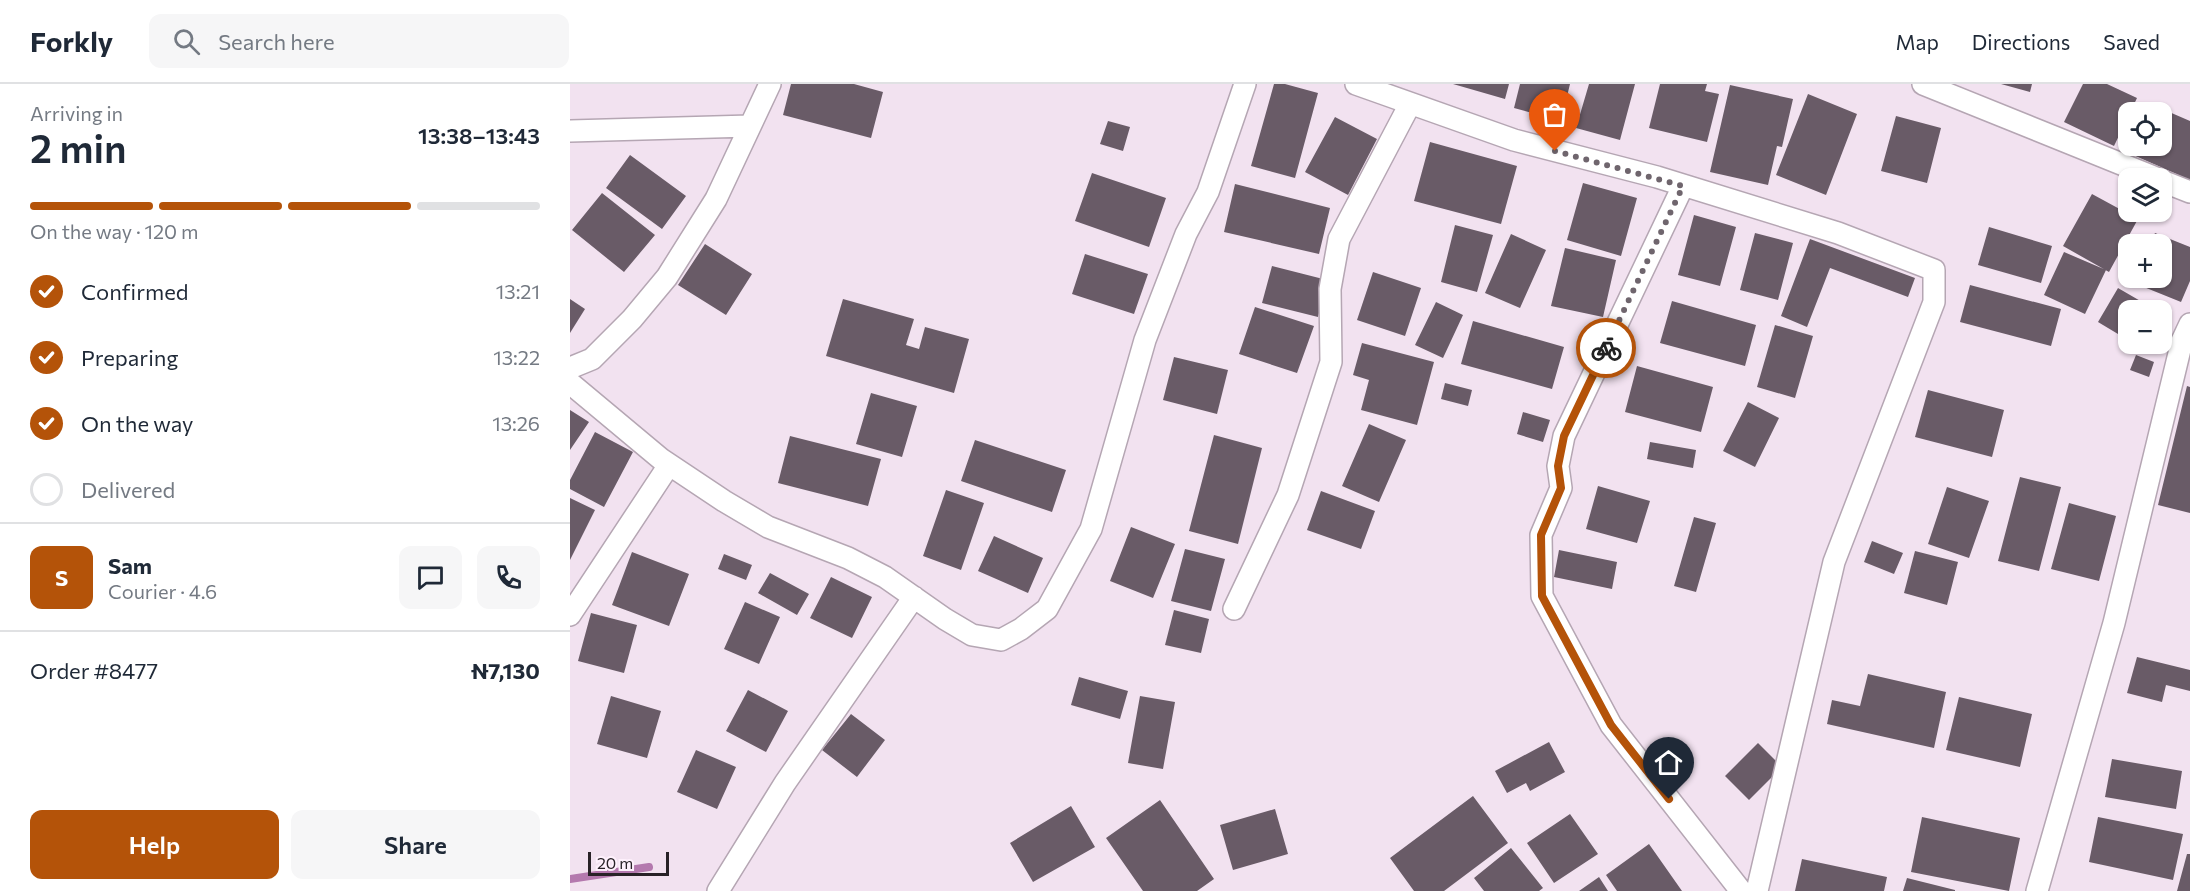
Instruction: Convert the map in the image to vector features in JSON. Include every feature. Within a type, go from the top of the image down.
[{"type":"street","points":[[570,368],[592,359],[632,319],[667,277],[716,199],[770,84]]},
{"type":"street","points":[[570,383],[669,465],[768,527],[848,558],[885,577],[972,635],[1001,640],[1021,629],[1047,609],[1091,529],[1145,340],[1186,234],[1208,192],[1245,84]]},
{"type":"street","points":[[1356,84],[1514,140],[1683,186],[1838,233],[1934,270],[1934,302],[1834,562],[1757,891]]},
{"type":"street","points":[[1923,84],[2131,168]]},
{"type":"street","points":[[1234,609],[1288,495],[1331,362],[1330,289],[1339,239],[1410,104]]},
{"type":"street","points":[[570,131],[750,126]]},
{"type":"street","points":[[2172,185],[2190,192]]},
{"type":"street","points":[[1683,186],[1564,436],[1558,466],[1561,488],[1541,535],[1542,596],[1611,725],[1741,891]]},
{"type":"street","points":[[2037,891],[2114,623],[2187,338]]},
{"type":"street","points":[[570,615],[669,465]]},
{"type":"street","points":[[718,891],[785,783],[914,597]]},
{"type":"building","points":[[791,84],[854,84],[883,92],[871,138],[783,115]]},
{"type":"building","points":[[1274,84],[1285,84],[1318,93],[1295,178],[1251,166]]},
{"type":"building","points":[[1453,84],[1509,84],[1505,99]]},
{"type":"building","points":[[1520,84],[1570,84],[1561,121],[1514,108]]},
{"type":"building","points":[[1589,84],[1635,84],[1620,140],[1576,128]]},
{"type":"building","points":[[1660,84],[1707,84],[1705,91],[1719,94],[1707,142],[1649,128]]},
{"type":"building","points":[[2001,84],[2032,84],[2030,92]]},
{"type":"building","points":[[2083,84],[2107,84],[2137,98],[2135,102],[2118,102],[2118,138],[2114,146],[2064,122]]},
{"type":"building","points":[[1730,85],[1793,99],[1782,147],[1777,146],[1768,185],[1710,172]]},
{"type":"building","points":[[1808,94],[1857,114],[1826,195],[1776,175]]},
{"type":"building","points":[[2172,113],[2190,121],[2190,180],[2172,172],[2172,168],[2163,168],[2136,156],[2172,156]]},
{"type":"building","points":[[1896,116],[1941,128],[1927,183],[1881,171]]},
{"type":"building","points":[[1335,117],[1377,139],[1348,195],[1305,172]]},
{"type":"building","points":[[1108,121],[1130,127],[1123,151],[1100,144]]},
{"type":"building","points":[[1430,142],[1517,166],[1501,224],[1414,201]]},
{"type":"building","points":[[630,155],[686,196],[662,229],[606,188]]},
{"type":"building","points":[[1092,173],[1166,198],[1149,247],[1075,221]]},
{"type":"building","points":[[1583,183],[1637,198],[1621,256],[1567,240]]},
{"type":"building","points":[[1235,184],[1330,208],[1319,254],[1224,232]]},
{"type":"building","points":[[602,193],[655,235],[624,272],[572,230]]},
{"type":"building","points":[[2092,194],[2118,208],[2118,222],[2136,222],[2130,234],[2118,234],[2118,256],[2109,272],[2063,246]]},
{"type":"building","points":[[1694,215],[1736,227],[1720,286],[1678,275]]},
{"type":"building","points":[[1455,225],[1493,235],[1477,292],[1441,282]]},
{"type":"building","points":[[1989,227],[2052,246],[2041,283],[1978,265]]},
{"type":"building","points":[[1755,233],[1793,243],[1778,300],[1740,290]]},
{"type":"building","points":[[1511,234],[1546,250],[1520,308],[1485,293]]},
{"type":"building","points":[[1810,239],[1915,278],[1908,297],[1830,268],[1807,327],[1781,316]]},
{"type":"building","points":[[2172,240],[2190,247],[2190,281],[2181,302],[2146,288],[2172,288]]},
{"type":"building","points":[[705,244],[752,274],[726,315],[678,285]]},
{"type":"building","points":[[1565,248],[1616,260],[1603,317],[1551,306]]},
{"type":"building","points":[[2064,252],[2106,270],[2085,314],[2044,295]]},
{"type":"building","points":[[1085,254],[1148,274],[1134,314],[1072,294]]},
{"type":"building","points":[[1272,266],[1327,280],[1318,317],[1262,303]]},
{"type":"building","points":[[1373,272],[1421,288],[1405,336],[1357,320]]},
{"type":"building","points":[[1970,285],[2061,309],[2051,346],[1960,322]]},
{"type":"building","points":[[2118,288],[2139,300],[2118,300],[2118,334],[2098,322]]},
{"type":"building","points":[[570,299],[585,309],[570,333]]},
{"type":"building","points":[[843,299],[914,319],[906,345],[919,349],[925,327],[969,339],[954,393],[826,356]]},
{"type":"building","points":[[1672,301],[1756,325],[1745,366],[1660,343]]},
{"type":"building","points":[[1436,302],[1463,315],[1443,358],[1415,345]]},
{"type":"building","points":[[1255,307],[1314,326],[1297,373],[1239,354]]},
{"type":"building","points":[[1473,321],[1564,347],[1552,389],[1461,364]]},
{"type":"building","points":[[1775,325],[1813,336],[1795,398],[1757,387]]},
{"type":"building","points":[[1362,343],[1434,362],[1417,425],[1361,410],[1369,380],[1353,375]]},
{"type":"building","points":[[2136,355],[2154,362],[2149,377],[2130,370]]},
{"type":"building","points":[[1174,357],[1228,370],[1217,414],[1163,400]]},
{"type":"building","points":[[1637,366],[1713,387],[1701,432],[1625,412]]},
{"type":"building","points":[[1445,383],[1472,390],[1468,406],[1441,399]]},
{"type":"building","points":[[2187,386],[2190,387],[2190,513],[2158,505]]},
{"type":"building","points":[[1928,390],[2004,410],[1992,457],[1915,437]]},
{"type":"building","points":[[871,393],[917,406],[902,457],[856,444]]},
{"type":"building","points":[[1748,402],[1779,418],[1755,467],[1723,451]]},
{"type":"building","points":[[570,410],[589,422],[570,450]]},
{"type":"building","points":[[1523,412],[1550,420],[1543,442],[1517,434]]},
{"type":"building","points":[[1369,424],[1406,440],[1379,502],[1342,486]]},
{"type":"building","points":[[595,432],[633,452],[604,507],[570,489],[570,480]]},
{"type":"building","points":[[1214,435],[1262,448],[1238,544],[1189,531]]},
{"type":"building","points":[[790,436],[881,459],[868,506],[778,483]]},
{"type":"building","points":[[975,440],[1066,470],[1052,512],[961,481]]},
{"type":"building","points":[[1650,442],[1696,450],[1693,468],[1647,459]]},
{"type":"building","points":[[2020,477],[2061,487],[2039,571],[1998,561]]},
{"type":"building","points":[[1598,486],[1650,501],[1637,543],[1586,529]]},
{"type":"building","points":[[1947,487],[1989,501],[1969,558],[1928,544]]},
{"type":"building","points":[[946,490],[984,503],[961,570],[923,556]]},
{"type":"building","points":[[1321,491],[1375,511],[1361,549],[1307,530]]},
{"type":"building","points":[[570,498],[595,510],[570,560]]},
{"type":"building","points":[[2069,503],[2116,516],[2099,581],[2051,569]]},
{"type":"building","points":[[1694,517],[1716,523],[1696,592],[1674,586]]},
{"type":"building","points":[[1131,527],[1175,544],[1153,598],[1110,581]]},
{"type":"building","points":[[994,536],[1043,558],[1028,593],[978,571]]},
{"type":"building","points":[[1872,541],[1903,553],[1894,574],[1864,562]]},
{"type":"building","points":[[1185,549],[1225,559],[1211,611],[1171,601]]},
{"type":"building","points":[[1559,550],[1617,562],[1612,589],[1554,577]]},
{"type":"building","points":[[1915,551],[1958,562],[1947,605],[1904,593]]},
{"type":"building","points":[[632,552],[689,574],[669,626],[612,605]]},
{"type":"building","points":[[724,554],[752,565],[746,580],[718,569]]},
{"type":"building","points":[[770,573],[809,594],[797,615],[758,593]]},
{"type":"building","points":[[831,577],[872,597],[852,638],[810,618]]},
{"type":"building","points":[[745,602],[780,617],[759,664],[724,649]]},
{"type":"building","points":[[1174,610],[1209,619],[1201,653],[1165,645]]},
{"type":"building","points":[[591,613],[637,625],[624,673],[578,661]]},
{"type":"building","points":[[2137,657],[2190,670],[2190,691],[2166,685],[2162,702],[2127,693]]},
{"type":"building","points":[[1868,674],[1946,692],[1934,748],[1827,724],[1832,700],[1860,706]]},
{"type":"building","points":[[1079,677],[1128,691],[1120,719],[1071,705]]},
{"type":"building","points":[[748,690],[788,711],[766,752],[726,731]]},
{"type":"building","points":[[611,696],[661,711],[647,758],[597,744]]},
{"type":"building","points":[[1140,696],[1175,702],[1163,769],[1128,763]]},
{"type":"building","points":[[1959,697],[2032,714],[2020,767],[1946,750]]},
{"type":"building","points":[[851,714],[885,740],[857,777],[822,750]]},
{"type":"building","points":[[1549,742],[1565,772],[1530,791],[1526,783],[1507,793],[1495,771]]},
{"type":"building","points":[[1758,743],[1782,767],[1749,800],[1725,776]]},
{"type":"building","points":[[696,750],[736,767],[717,809],[677,792]]},
{"type":"building","points":[[2112,759],[2182,771],[2176,809],[2105,797]]},
{"type":"building","points":[[1473,796],[1508,843],[1444,891],[1414,891],[1390,858]]},
{"type":"building","points":[[1160,800],[1214,879],[1197,891],[1143,891],[1106,838]]},
{"type":"building","points":[[1071,806],[1095,847],[1033,882],[1010,843]]},
{"type":"building","points":[[1275,809],[1288,854],[1233,870],[1220,825]]},
{"type":"building","points":[[1570,814],[1598,854],[1554,883],[1527,843]]},
{"type":"building","points":[[1922,817],[2020,838],[2009,891],[1911,872]]},
{"type":"building","points":[[2098,817],[2183,834],[2173,880],[2089,862]]},
{"type":"building","points":[[1649,844],[1682,891],[1617,891],[1606,875]]},
{"type":"building","points":[[1511,848],[1543,888],[1539,891],[1484,891],[1474,878]]},
{"type":"building","points":[[2187,854],[2190,854],[2190,891],[2177,891]]},
{"type":"building","points":[[1802,859],[1887,877],[1884,891],[1795,891]]},
{"type":"building","points":[[1599,877],[1608,891],[1579,891]]},
{"type":"building","points":[[1907,878],[1955,890],[1955,891],[1903,891]]},
{"type":"waterway","points":[[570,879],[649,867]]},
{"type":"way so far","points":[[1555,151],[1657,177],[1683,186],[1606,348]]},
{"type":"route","points":[[1606,348],[1564,436],[1558,466],[1561,488],[1541,535],[1542,596],[1611,725],[1669,799]]}]
